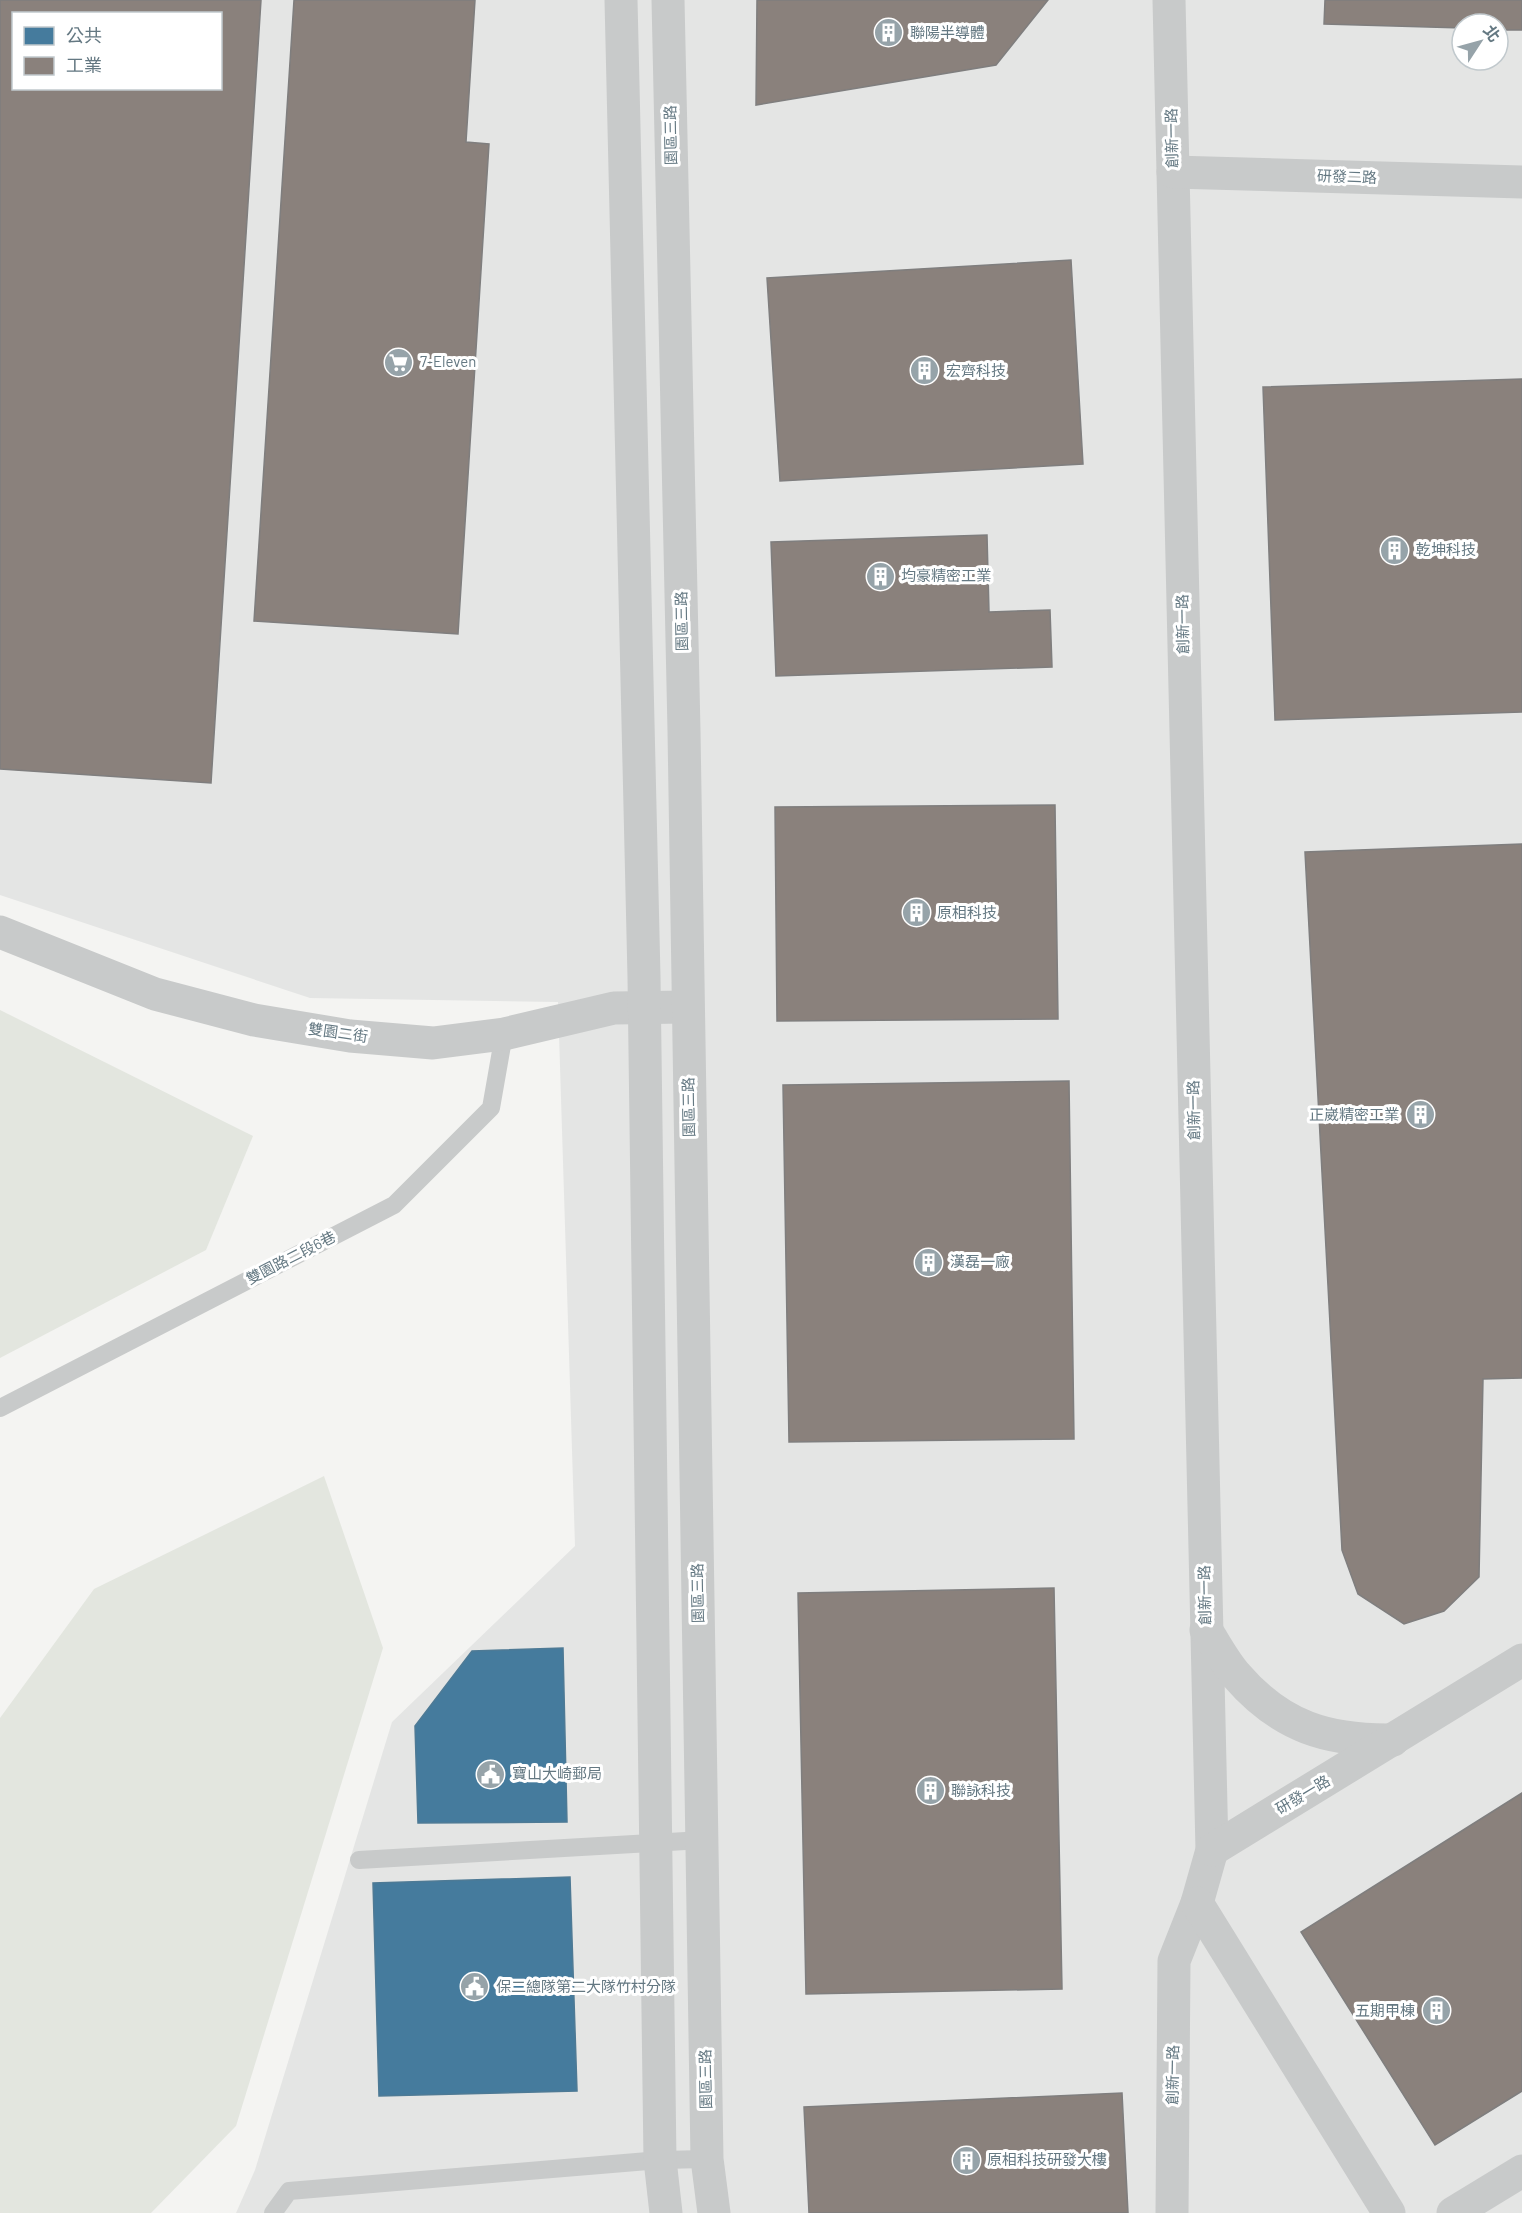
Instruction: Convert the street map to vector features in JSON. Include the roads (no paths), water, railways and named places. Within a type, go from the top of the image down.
[{"type":"street","points":[[621,0],[639,717],[660,2160],[666,2213]]},
{"type":"street","name":"園區三路","points":[[669,0],[707,2159],[714,2213]]},
{"type":"street","name":"創新一路","points":[[1170,0],[1212,1850],[1197,1904],[1174,1961],[1172,2213]]},
{"type":"street","name":"研發二路","points":[[1173,172],[1522,182]]},
{"type":"street","name":"雙園二街","points":[[0,932],[155,994],[254,1020],[350,1036],[433,1043],[504,1034],[614,1008],[687,1007]]},
{"type":"street","points":[[1206,1630],[1236,1675],[1266,1705],[1313,1732],[1356,1741],[1393,1740]]},
{"type":"street","name":"研發一路","points":[[1212,1850],[1522,1660]]},
{"type":"street","points":[[1197,1904],[1389,2213]]},
{"type":"street","points":[[1453,2213],[1522,2171]]},
{"type":"lane","name":"雙園路二段6巷","points":[[0,1408],[394,1205],[491,1108],[504,1034]]},
{"type":"lane","points":[[359,1860],[703,1840]]},
{"type":"lane","points":[[273,2213],[289,2191],[660,2160],[707,2159]]},
{"type":"place","name":"聯陽半導體","points":[[889,33]]},
{"type":"place","name":"7-Eleven","points":[[399,362]]},
{"type":"place","name":"宏齊科技","points":[[925,371]]},
{"type":"place","name":"乾坤科技","points":[[1395,550]]},
{"type":"place","name":"均豪精密工業","points":[[880,576]]},
{"type":"place","name":"原相科技","points":[[916,913]]},
{"type":"place","name":"正崴精密工業","points":[[1420,1115]]},
{"type":"place","name":"漢磊一廠","points":[[929,1262]]},
{"type":"place","name":"寶山大崎郵局","points":[[491,1774]]},
{"type":"place","name":"聯詠科技","points":[[930,1791]]},
{"type":"place","name":"保二總隊第二大隊竹村分隊","points":[[475,1987]]},
{"type":"place","name":"五期甲棟","points":[[1436,2011]]},
{"type":"place","name":"原相科技研發大樓","points":[[966,2160]]}]
